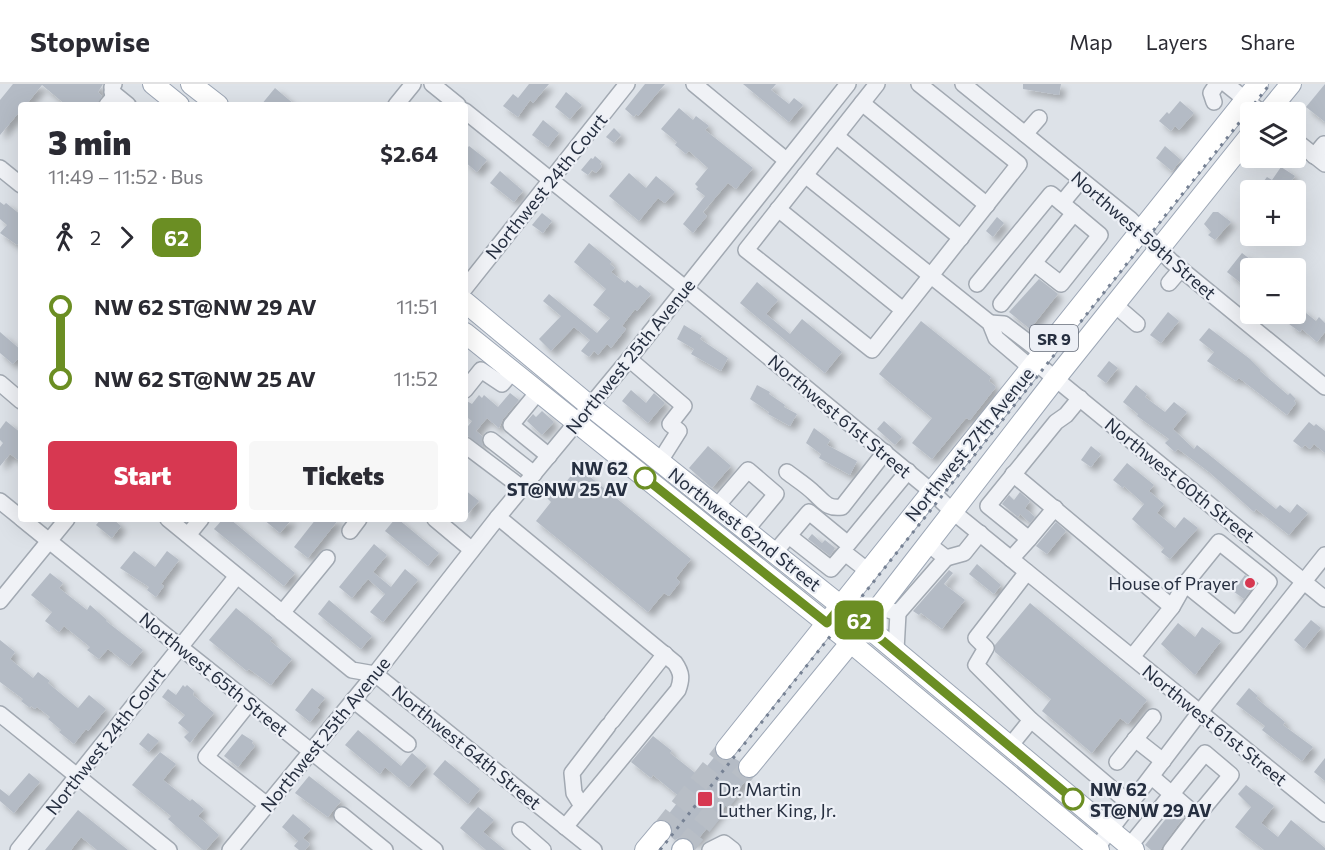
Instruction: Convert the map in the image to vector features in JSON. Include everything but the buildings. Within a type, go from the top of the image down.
[{"type":"main road","points":[[153,84],[174,102]]},
{"type":"main road","points":[[191,84],[214,102]]},
{"type":"main road","name":"Northwest 27th Avenue","points":[[726,749],[1258,84]]},
{"type":"main road","points":[[1276,102],[1291,84]]},
{"type":"main road","name":"Northwest 27th Avenue","points":[[749,767],[879,607],[1056,378],[1240,148]]},
{"type":"main road","name":"Northwest 62nd Street","points":[[468,304],[590,406],[865,624],[1111,831],[1135,844]]},
{"type":"main road","name":"Northwest 62nd Street","points":[[468,335],[827,623],[1097,850]]},
{"type":"main road","points":[[645,850],[661,831]]},
{"type":"street","points":[[398,102],[413,84]]},
{"type":"street","points":[[432,84],[454,102]]},
{"type":"street","name":"Northwest 24th Court","points":[[468,284],[627,84]]},
{"type":"street","points":[[694,84],[786,160]]},
{"type":"street","name":"Northwest 25th Avenue","points":[[230,850],[375,674],[472,550],[631,356],[848,84]]},
{"type":"street","points":[[878,84],[746,250],[872,350],[1019,164],[919,84]]},
{"type":"street","name":"Northwest 59th Street","points":[[963,84],[1141,230],[1181,269],[1325,387]]},
{"type":"street","points":[[1214,102],[1211,93],[1217,84]]},
{"type":"street","points":[[1226,84],[1248,102]]},
{"type":"street","points":[[862,103],[987,205]]},
{"type":"street","name":"Northwest 61st Street","points":[[468,113],[685,288],[908,471],[952,511],[1325,814]]},
{"type":"street","points":[[1025,134],[1039,118]]},
{"type":"street","points":[[836,136],[961,238]]},
{"type":"street","points":[[1306,147],[1321,155]]},
{"type":"street","points":[[0,168],[18,183]]},
{"type":"street","name":"Northwest 60th Street","points":[[805,175],[990,323],[1004,324],[1036,361],[1325,599]]},
{"type":"street","points":[[1001,304],[1034,263],[1068,208],[1081,180]]},
{"type":"street","points":[[977,284],[1051,194],[1100,235],[1061,284],[1034,263]]},
{"type":"street","points":[[778,209],[903,310]]},
{"type":"street","points":[[1169,283],[1181,269]]},
{"type":"street","points":[[1115,305],[1137,324]]},
{"type":"street","points":[[631,356],[675,387]]},
{"type":"street","points":[[631,356],[684,406],[670,424],[679,431],[660,461]]},
{"type":"street","points":[[468,386],[481,370],[502,384],[512,372]]},
{"type":"street","points":[[0,383],[18,398]]},
{"type":"street","points":[[538,392],[511,425],[549,456]]},
{"type":"street","points":[[1029,539],[988,506],[1056,422],[1066,415],[1080,398]]},
{"type":"street","points":[[491,440],[534,474]]},
{"type":"street","points":[[468,447],[522,488]]},
{"type":"street","points":[[787,472],[816,495],[821,503],[834,508],[842,507],[885,453]]},
{"type":"street","points":[[717,506],[748,470],[776,494],[747,530]]},
{"type":"street","points":[[789,536],[831,569],[908,471]]},
{"type":"street","points":[[1013,474],[1172,607]]},
{"type":"street","name":"Northwest 65th Street","points":[[0,501],[18,515]]},
{"type":"street","points":[[1011,559],[1055,508]]},
{"type":"street","points":[[775,552],[809,512],[868,571]]},
{"type":"street","points":[[498,518],[665,654],[675,663],[682,680],[678,690],[565,827]]},
{"type":"street","name":"Northwest 65th Street","points":[[27,522],[249,703],[435,850]]},
{"type":"street","points":[[0,601],[65,522]]},
{"type":"street","name":"Northwest 64th Street","points":[[172,522],[352,670],[375,674],[594,850]]},
{"type":"street","points":[[188,535],[199,522]]},
{"type":"street","points":[[439,522],[472,550]]},
{"type":"street","points":[[896,650],[898,613],[946,558],[964,553],[980,533]]},
{"type":"street","points":[[1132,657],[1172,607],[1185,584],[1219,542],[1269,582],[1236,625],[1185,584]]},
{"type":"street","points":[[927,543],[946,558]]},
{"type":"street","points":[[1097,850],[1200,712],[1325,555]]},
{"type":"street","points":[[282,613],[327,558]]},
{"type":"street","points":[[1027,572],[976,638],[986,648],[976,665],[1031,720],[1131,805]]},
{"type":"street","name":"Northwest 24th Court","points":[[18,850],[237,576]]},
{"type":"street","points":[[879,607],[898,613]]},
{"type":"street","points":[[582,806],[574,793],[572,773],[665,654]]},
{"type":"street","points":[[353,700],[408,744]]},
{"type":"street","points":[[249,703],[206,756],[267,805]]},
{"type":"street","points":[[0,714],[169,850]]},
{"type":"street","points":[[1117,762],[1153,717]]},
{"type":"street","points":[[1010,747],[1031,720]]},
{"type":"street","points":[[1136,739],[1163,761]]},
{"type":"street","points":[[1135,844],[1204,753],[1231,775],[1171,850]]},
{"type":"street","points":[[1152,777],[1197,816]]},
{"type":"street","points":[[342,815],[385,850]]},
{"type":"street","points":[[519,830],[543,850]]},
{"type":"street","points":[[710,850],[724,843],[733,850]]},
{"type":"tunnel","points":[[661,831],[726,749]]},
{"type":"tunnel","points":[[683,849],[749,767]]},
{"type":"railway","points":[[660,850],[1270,84]]},
{"type":"bus line","name":"62","points":[[645,478],[827,623],[841,606],[865,624],[1073,799]]},
{"type":"place","name":"NW 62 ST@NW 25 AV","points":[[645,478]]},
{"type":"place","name":"House of Prayer","points":[[1250,583]]},
{"type":"place","name":"Dr. Martin Luther King, Jr.","points":[[705,799]]},
{"type":"place","name":"NW 62 ST@NW 29 AV","points":[[1073,799]]}]
